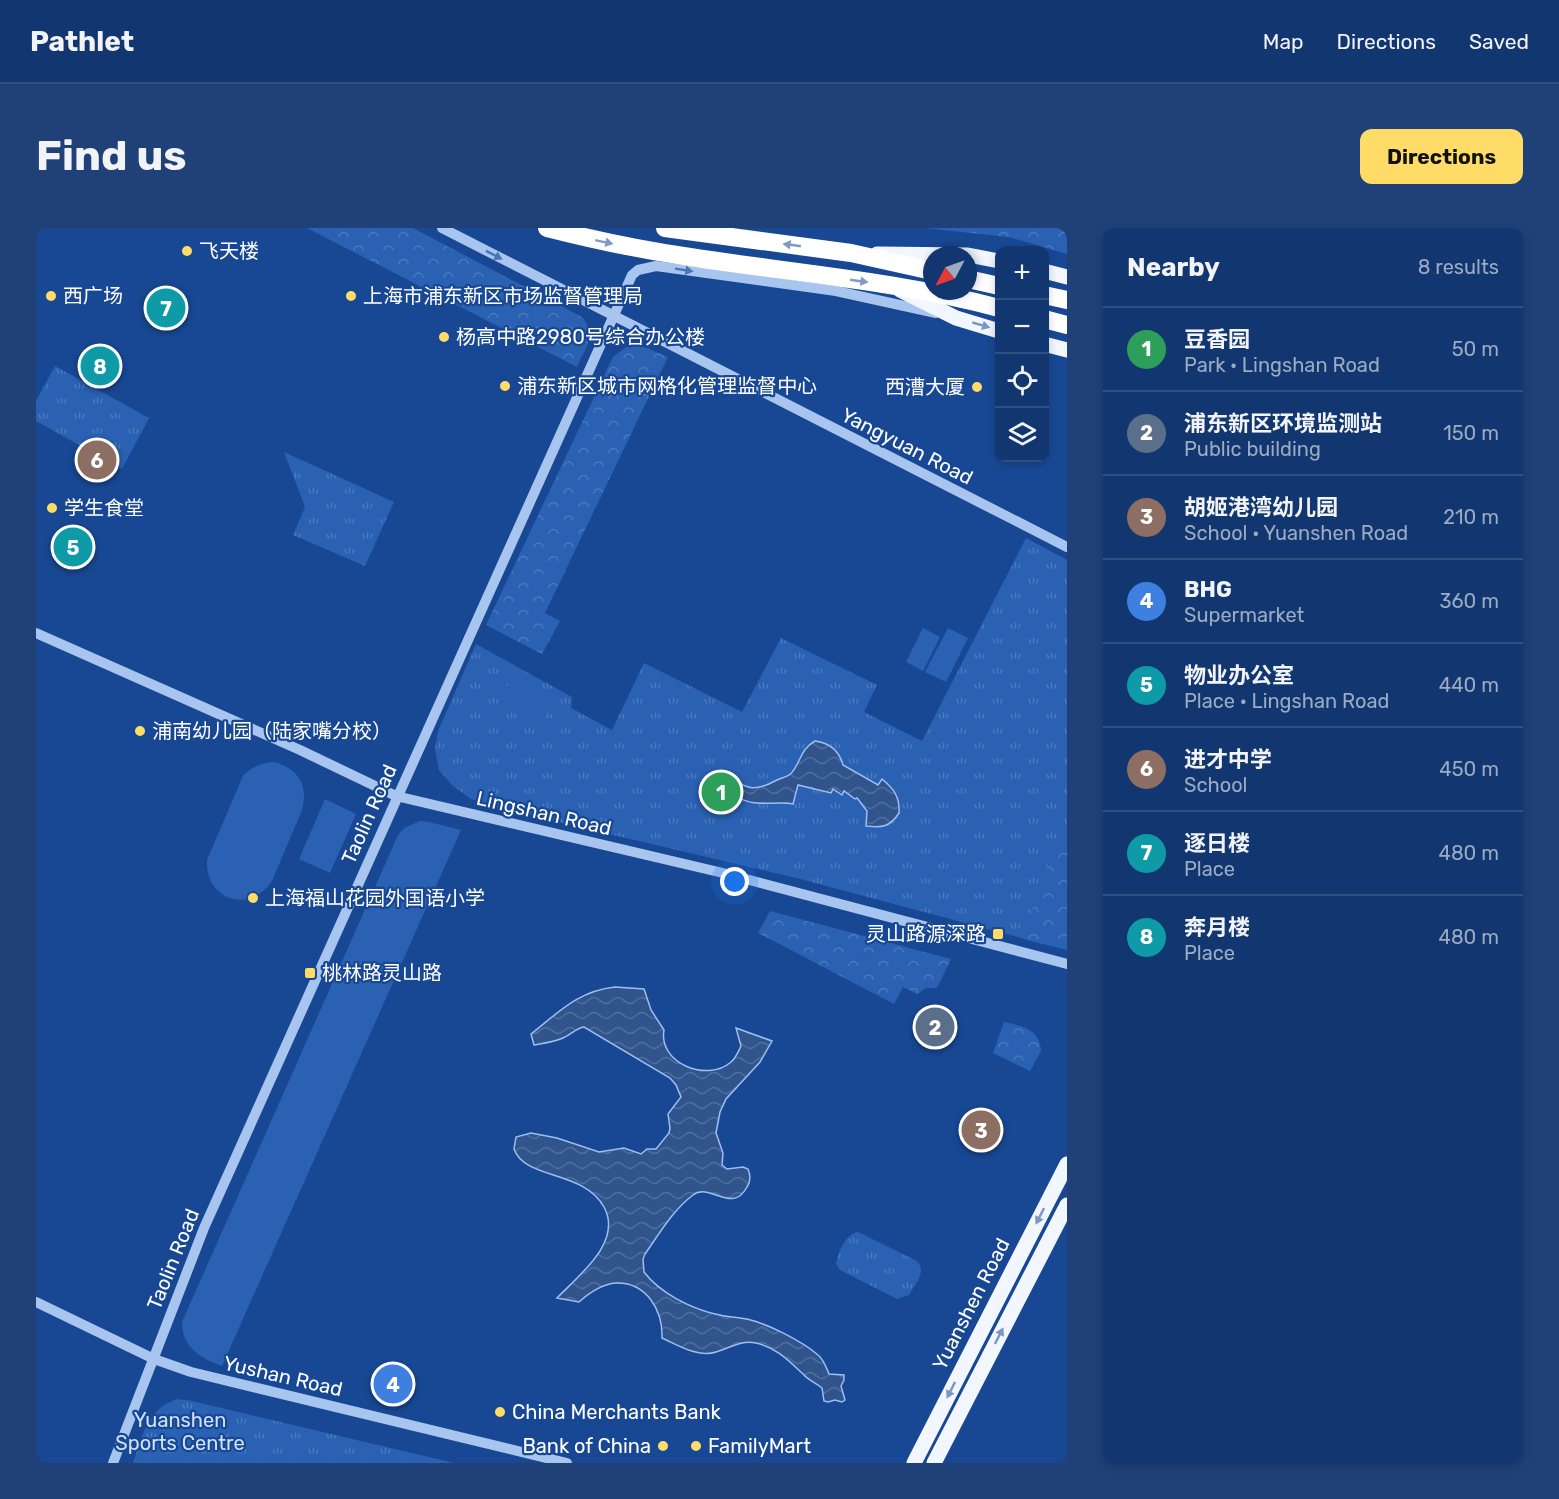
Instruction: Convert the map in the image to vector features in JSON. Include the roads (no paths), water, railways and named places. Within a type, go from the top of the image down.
[{"type":"highway","points":[[547,228],[602,242],[689,257],[889,285],[995,307]]},
{"type":"highway","points":[[665,228],[851,254],[923,269]]},
{"type":"highway","points":[[977,281],[995,285]]},
{"type":"highway","points":[[1049,296],[1067,300]]},
{"type":"highway","points":[[1049,321],[1067,325]]},
{"type":"main road","points":[[851,254],[968,255],[995,260]]},
{"type":"main road","points":[[1049,272],[1067,276]]},
{"type":"main road","points":[[889,285],[956,318],[995,330]]},
{"type":"main road","points":[[1049,345],[1067,350]]},
{"type":"main road","name":"Yuanshen Road","points":[[914,1463],[1067,1164]]},
{"type":"main road","name":"Yuanshen Road","points":[[934,1463],[1067,1205]]},
{"type":"street","name":"Yangyuan Road","points":[[442,228],[1067,547]]},
{"type":"street","name":"Taolin Road","points":[[113,1463],[204,1228],[396,796],[552,457],[632,275],[638,270],[656,266],[836,291],[956,318]]},
{"type":"street","name":"Lingshan Road","points":[[36,633],[300,750],[396,796],[731,875],[1067,964]]},
{"type":"street","name":"Yushan Road","points":[[36,1302],[154,1359],[202,1375],[567,1463]]},
{"type":"water","points":[[815,741],[833,748],[843,765],[878,785],[882,779],[890,786],[897,798],[899,813],[889,824],[877,827],[866,826],[867,811],[857,798],[855,799],[844,791],[842,795],[833,789],[831,793],[798,785],[793,804],[748,802],[722,789],[726,774],[750,788],[762,787],[788,776],[807,748]]},
{"type":"water","points":[[615,987],[644,989],[651,1010],[664,1030],[664,1042],[669,1052],[686,1066],[710,1071],[731,1062],[741,1046],[736,1028],[772,1041],[760,1062],[726,1099],[720,1112],[716,1133],[723,1153],[722,1165],[727,1169],[743,1167],[748,1169],[750,1178],[748,1185],[741,1195],[735,1198],[706,1192],[693,1195],[679,1208],[645,1254],[644,1272],[658,1287],[686,1304],[723,1316],[755,1321],[803,1344],[820,1357],[829,1374],[844,1375],[841,1386],[845,1400],[842,1402],[824,1401],[822,1388],[807,1378],[782,1355],[763,1345],[745,1343],[716,1352],[702,1353],[688,1350],[662,1338],[660,1318],[656,1308],[651,1300],[636,1287],[616,1283],[606,1285],[579,1302],[557,1298],[596,1257],[608,1233],[608,1220],[604,1207],[595,1195],[583,1187],[530,1166],[520,1159],[514,1149],[516,1137],[531,1133],[557,1138],[599,1152],[624,1148],[641,1154],[647,1149],[656,1149],[669,1133],[668,1114],[681,1097],[670,1078],[584,1027],[566,1037],[534,1045],[531,1034],[560,1011],[590,993]]},
{"type":"place","name":"飞天楼","points":[[187,251]]},
{"type":"place","name":"西广场","points":[[51,296]]},
{"type":"place","name":"上海市浦东新区市场监督管理局","points":[[351,296]]},
{"type":"place","name":"逐日楼","points":[[166,308]]},
{"type":"place","name":"杨高中路2980号综合办公楼","points":[[444,337]]},
{"type":"place","name":"奔月楼","points":[[100,366]]},
{"type":"place","name":"浦东新区城市网格化管理监督中心","points":[[505,386]]},
{"type":"place","name":"西漕大厦","points":[[977,387]]},
{"type":"place","name":"进才中学","points":[[97,460]]},
{"type":"place","name":"学生食堂","points":[[52,508]]},
{"type":"place","name":"物业办公室","points":[[73,547]]},
{"type":"place","name":"浦南幼儿园（陆家嘴分校）","points":[[140,731]]},
{"type":"place","name":"豆香园","points":[[721,792]]},
{"type":"place","name":"上海福山花园外国语小学","points":[[253,898]]},
{"type":"place","name":"灵山路源深路","points":[[998,934]]},
{"type":"place","name":"桃林路灵山路","points":[[310,973]]},
{"type":"place","name":"浦东新区环境监测站","points":[[935,1027]]},
{"type":"place","name":"胡姬港湾幼儿园","points":[[981,1130]]},
{"type":"place","name":"BHG","points":[[393,1384]]},
{"type":"place","name":"China Merchants Bank","points":[[500,1412]]},
{"type":"place","name":"Bank of China","points":[[663,1446]]},
{"type":"place","name":"FamilyMart","points":[[696,1446]]},
{"type":"park label","name":"Yuanshen Sports Centre","points":[[180,1432]]}]
